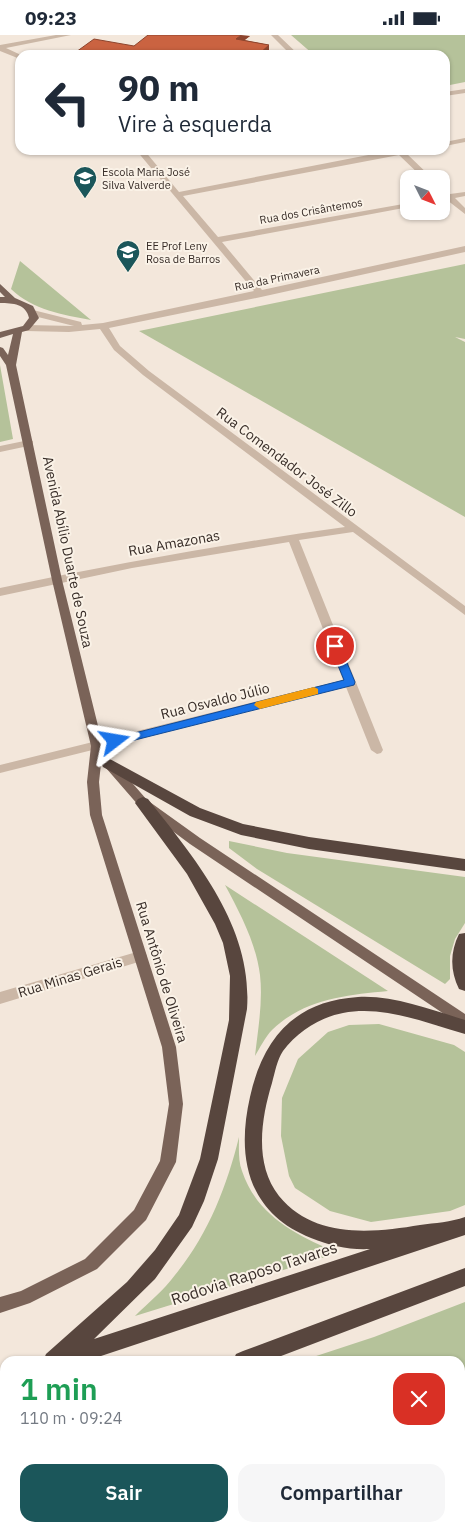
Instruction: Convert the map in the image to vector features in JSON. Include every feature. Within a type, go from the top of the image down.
[{"type":"highway","points":[[108,763],[195,812],[241,829],[309,843],[465,865]]},
{"type":"highway","points":[[61,1356],[114,1311],[152,1270],[177,1237],[202,1181],[237,1028],[240,987],[237,965],[222,922],[210,895],[143,803]]},
{"type":"highway","points":[[465,939],[460,956],[460,973],[465,984]]},
{"type":"highway","points":[[460,1227],[372,1239],[340,1239],[300,1223],[286,1215],[265,1190],[253,1146],[253,1130],[255,1111],[270,1058],[281,1041],[313,1015],[344,1005],[379,1005],[465,1027]]},
{"type":"highway","name":"Rodovia Raposo Tavares","points":[[70,1356],[460,1227]]},
{"type":"highway","points":[[256,1356],[465,1277]]},
{"type":"main road","points":[[0,287],[12,300]]},
{"type":"main road","points":[[0,300],[12,300],[26,305],[34,313]]},
{"type":"main road","name":"Avenida Abílio Duarte de Souza","points":[[11,365],[22,330],[34,318],[34,313]]},
{"type":"main road","points":[[0,335],[22,330]]},
{"type":"main road","name":"Avenida Abílio Duarte de Souza","points":[[0,350],[11,365],[57,580],[97,746]]},
{"type":"main road","points":[[97,746],[108,763],[143,803],[195,841],[465,1021]]},
{"type":"main road","name":"Rua Antônio de Oliveira","points":[[0,1305],[24,1298],[91,1264],[140,1215],[168,1162],[176,1104],[169,1047],[96,815],[93,782],[97,746]]},
{"type":"street","points":[[0,47],[68,35]]},
{"type":"street","points":[[274,35],[289,50]]},
{"type":"street","points":[[0,47],[15,54]]},
{"type":"street","points":[[450,93],[465,91]]},
{"type":"street","points":[[450,143],[465,140]]},
{"type":"street","points":[[144,155],[261,293]]},
{"type":"street","points":[[179,194],[379,155]]},
{"type":"street","points":[[403,155],[419,170]]},
{"type":"street","points":[[450,197],[465,194]]},
{"type":"street","points":[[450,202],[465,212]]},
{"type":"street","name":"Rua dos Crisântemos","points":[[216,240],[400,207]]},
{"type":"street","name":"Rua da Primavera","points":[[22,330],[98,326],[465,249]]},
{"type":"street","name":"Rua da Primavera","points":[[34,313],[98,326]]},
{"type":"street","name":"Rua Comendador José Zillo","points":[[98,326],[117,348],[146,373],[465,611]]},
{"type":"street","points":[[0,449],[29,443]]},
{"type":"street","name":"Rua Amazonas","points":[[0,592],[292,537],[354,529]]},
{"type":"street","points":[[292,537],[377,750]]},
{"type":"street","name":"Rua Osvaldo Júlio","points":[[0,769],[350,682]]},
{"type":"street","name":"Rua Minas Gerais","points":[[0,997],[140,956]]},
{"type":"green space","points":[[291,35],[465,35],[465,82],[450,85],[450,50],[308,50]]},
{"type":"green space","points":[[20,261],[91,320],[49,311],[29,302],[11,289]]},
{"type":"green space","points":[[465,264],[465,339],[455,337],[465,342],[465,517],[139,331]]},
{"type":"green space","points":[[0,365],[13,439],[0,442]]},
{"type":"green space","points":[[229,841],[287,853],[465,877],[465,923],[455,939],[450,956],[450,979],[445,984],[257,869],[229,848]]},
{"type":"green space","points":[[225,885],[388,991],[326,1000],[298,1011],[272,1030],[255,1056],[261,995],[258,963],[247,929]]},
{"type":"green space","points":[[379,1024],[454,1045],[465,1052],[465,1205],[450,1211],[371,1222],[330,1211],[295,1188],[289,1176],[281,1136],[282,1098],[298,1059],[328,1032],[349,1025]]},
{"type":"green space","points":[[239,1137],[241,1167],[249,1187],[257,1200],[268,1212],[293,1231],[338,1253],[135,1316],[171,1281],[187,1260],[207,1227],[229,1174]]},
{"type":"green space","points":[[465,1302],[465,1356],[316,1356],[374,1337]]},
{"type":"building","points":[[148,35],[241,35],[236,39],[269,45],[263,50],[79,50],[94,39],[134,46]]},
{"type":"slow traffic","points":[[260,705],[314,691]]},
{"type":"place","name":"Escola Maria José Silva Valverde","points":[[85,199]]},
{"type":"place","name":"EE Prof Leny Rosa de Barros","points":[[128,273]]},
{"type":"route","points":[[115,741],[350,682],[335,646]]}]
